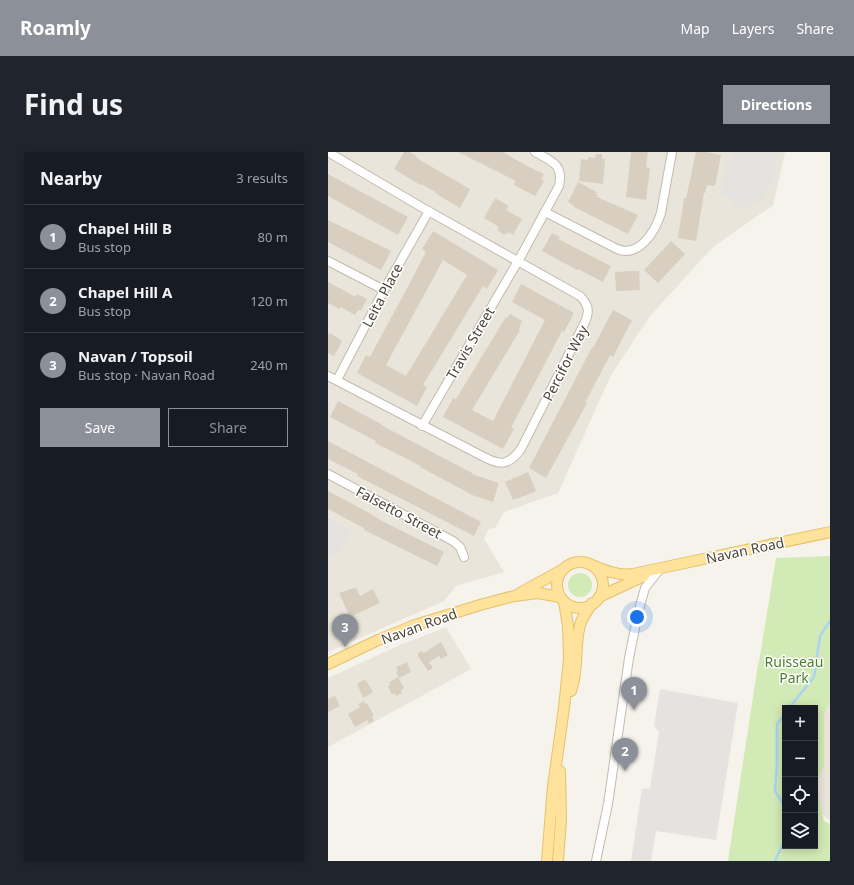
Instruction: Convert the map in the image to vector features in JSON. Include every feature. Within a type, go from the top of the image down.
[{"type":"main road","name":"Navan Road","points":[[589,564],[604,570],[625,575],[660,569],[702,558],[730,554],[830,532]]},
{"type":"main road","points":[[548,861],[553,786],[560,741],[569,659],[568,626],[562,599],[557,586],[557,580],[562,570],[566,566],[578,562],[589,564],[599,572],[602,584],[596,600],[580,623],[577,640],[577,661],[575,673],[572,688],[564,708]]},
{"type":"main road","name":"Navan Road","points":[[596,600],[660,569]]},
{"type":"main road","name":"Navan Road","points":[[514,596],[562,570]]},
{"type":"main road","name":"Navan Road","points":[[328,664],[378,640],[466,609],[514,596],[538,593],[562,599]]},
{"type":"main road","points":[[562,599],[572,606],[579,607],[586,606],[596,600]]},
{"type":"main road","points":[[558,861],[561,818],[560,741]]},
{"type":"street","name":"Percifor Way","points":[[328,152],[580,296],[586,302],[589,310],[588,317],[520,449],[510,461],[505,463],[496,462],[422,426],[328,376]]},
{"type":"street","name":"Travis Street","points":[[422,426],[559,186],[561,177],[560,171],[552,162],[535,152]]},
{"type":"street","points":[[545,212],[617,249],[629,252],[638,248],[647,239],[659,222],[672,152]]},
{"type":"street","name":"Leita Place","points":[[337,380],[384,290],[429,211]]},
{"type":"street","points":[[328,261],[384,290]]},
{"type":"street","name":"Falsetto Street","points":[[328,474],[453,541],[460,547],[464,557]]},
{"type":"street","points":[[596,861],[608,804],[629,658],[644,588],[660,569]]},
{"type":"shaded area","points":[[328,152],[785,152],[773,206],[713,247],[650,316],[611,375],[558,493],[504,512],[495,528],[489,529],[484,539],[504,572],[456,586],[444,601],[328,652],[328,559],[340,552],[353,530],[328,517]]},
{"type":"shaded area","points":[[733,152],[778,152],[773,186],[768,186],[765,198],[755,204],[748,203],[747,209],[733,207],[734,200],[727,195],[721,195],[725,160],[731,160]]},
{"type":"shaded area","points":[[328,517],[353,530],[340,552],[328,559]]},
{"type":"shaded area","points":[[446,627],[471,669],[328,747],[328,678],[400,645]]},
{"type":"shaded area","points":[[660,689],[738,703],[716,840],[656,831],[651,861],[631,861],[642,789],[650,788],[659,732],[654,726]]},
{"type":"shaded area","points":[[830,702],[830,821],[818,809],[818,721]]},
{"type":"green space","name":"Ruisseau Park","points":[[830,556],[830,702],[824,714],[824,766],[818,779],[818,705],[782,705],[782,849],[818,849],[818,792],[824,821],[830,824],[830,861],[728,861],[776,558]]},
{"type":"green space","points":[[580,573],[589,576],[592,585],[589,594],[580,597],[571,594],[568,585],[571,576]]},
{"type":"building","points":[[404,152],[410,152],[417,156],[416,157],[420,160],[470,189],[460,208],[435,193],[436,192],[421,184],[420,185],[394,169]]},
{"type":"building","points":[[458,152],[503,152],[544,174],[541,179],[544,181],[535,196],[514,185],[516,181]]},
{"type":"building","points":[[631,152],[648,152],[646,167],[650,168],[646,200],[626,197]]},
{"type":"building","points":[[696,152],[707,152],[721,155],[715,186],[707,185],[704,193],[696,241],[678,238],[684,198],[686,198]]},
{"type":"building","points":[[596,154],[602,154],[602,159],[605,159],[603,184],[579,181],[581,159],[588,160],[588,157],[595,158]]},
{"type":"building","points":[[328,174],[408,217],[398,235],[328,196]]},
{"type":"building","points":[[578,182],[598,193],[594,193],[598,195],[597,197],[638,215],[628,234],[574,207],[568,202]]},
{"type":"building","points":[[495,198],[509,206],[506,210],[522,219],[513,235],[509,232],[505,235],[497,230],[499,227],[484,218]]},
{"type":"building","points":[[328,220],[391,251],[381,270],[328,242]]},
{"type":"building","points":[[433,231],[498,270],[487,289],[483,286],[423,385],[427,387],[417,406],[357,373],[366,355],[370,357],[414,275],[426,252],[422,249]],"holes":[[[443,260],[467,275],[406,376],[386,365]]]},
{"type":"building","points":[[552,233],[560,237],[558,239],[611,266],[603,282],[542,251]]},
{"type":"building","points":[[671,241],[685,254],[658,283],[644,270]]},
{"type":"building","points":[[639,271],[640,290],[616,291],[615,272]]},
{"type":"building","points":[[328,282],[356,297],[357,294],[367,299],[361,311],[358,310],[355,315],[341,307],[340,309],[328,303]]},
{"type":"building","points":[[521,284],[574,313],[564,332],[562,331],[511,428],[514,429],[503,449],[443,417],[453,398],[456,399],[506,317],[507,318],[510,314],[522,321],[520,330],[472,410],[493,421],[545,320],[512,302]]},
{"type":"building","points":[[613,310],[632,320],[613,357],[610,355],[585,403],[587,403],[546,478],[529,468]]},
{"type":"building","points":[[328,333],[342,341],[334,356],[328,353]]},
{"type":"building","points":[[338,401],[472,474],[499,483],[493,502],[472,495],[330,417]]},
{"type":"building","points":[[328,441],[481,522],[474,536],[357,476],[358,474],[328,459]]},
{"type":"building","points":[[528,472],[536,491],[513,500],[505,482]]},
{"type":"building","points":[[328,491],[380,520],[444,552],[437,566],[364,530],[364,528],[328,509]]},
{"type":"building","points":[[356,588],[360,596],[373,589],[380,603],[350,617],[339,593]]},
{"type":"building","points":[[441,642],[448,655],[441,659],[439,656],[429,662],[433,668],[428,671],[418,656],[418,653],[422,651],[424,653]]},
{"type":"building","points":[[407,662],[411,672],[399,678],[396,672],[398,671],[396,667]]},
{"type":"building","points":[[398,677],[404,688],[401,690],[402,693],[396,696],[395,693],[392,695],[388,686],[390,685],[389,682]]},
{"type":"building","points":[[365,679],[373,692],[363,698],[357,684]]},
{"type":"building","points":[[335,696],[340,706],[328,712],[328,699]]},
{"type":"building","points":[[364,701],[365,704],[367,703],[374,716],[372,717],[374,721],[369,724],[367,720],[355,727],[348,714],[360,707],[358,704]]},
{"type":"waterway","points":[[791,705],[814,677],[820,636],[830,621]]},
{"type":"waterway","points":[[782,718],[777,724],[777,765],[775,791],[782,802]]},
{"type":"waterway","points":[[775,861],[782,846]]},
{"type":"place","name":"Navan / Topsoil","points":[[345,647]]},
{"type":"place","name":"Chapel Hill B","points":[[634,710]]},
{"type":"place","name":"Chapel Hill A","points":[[625,771]]}]
